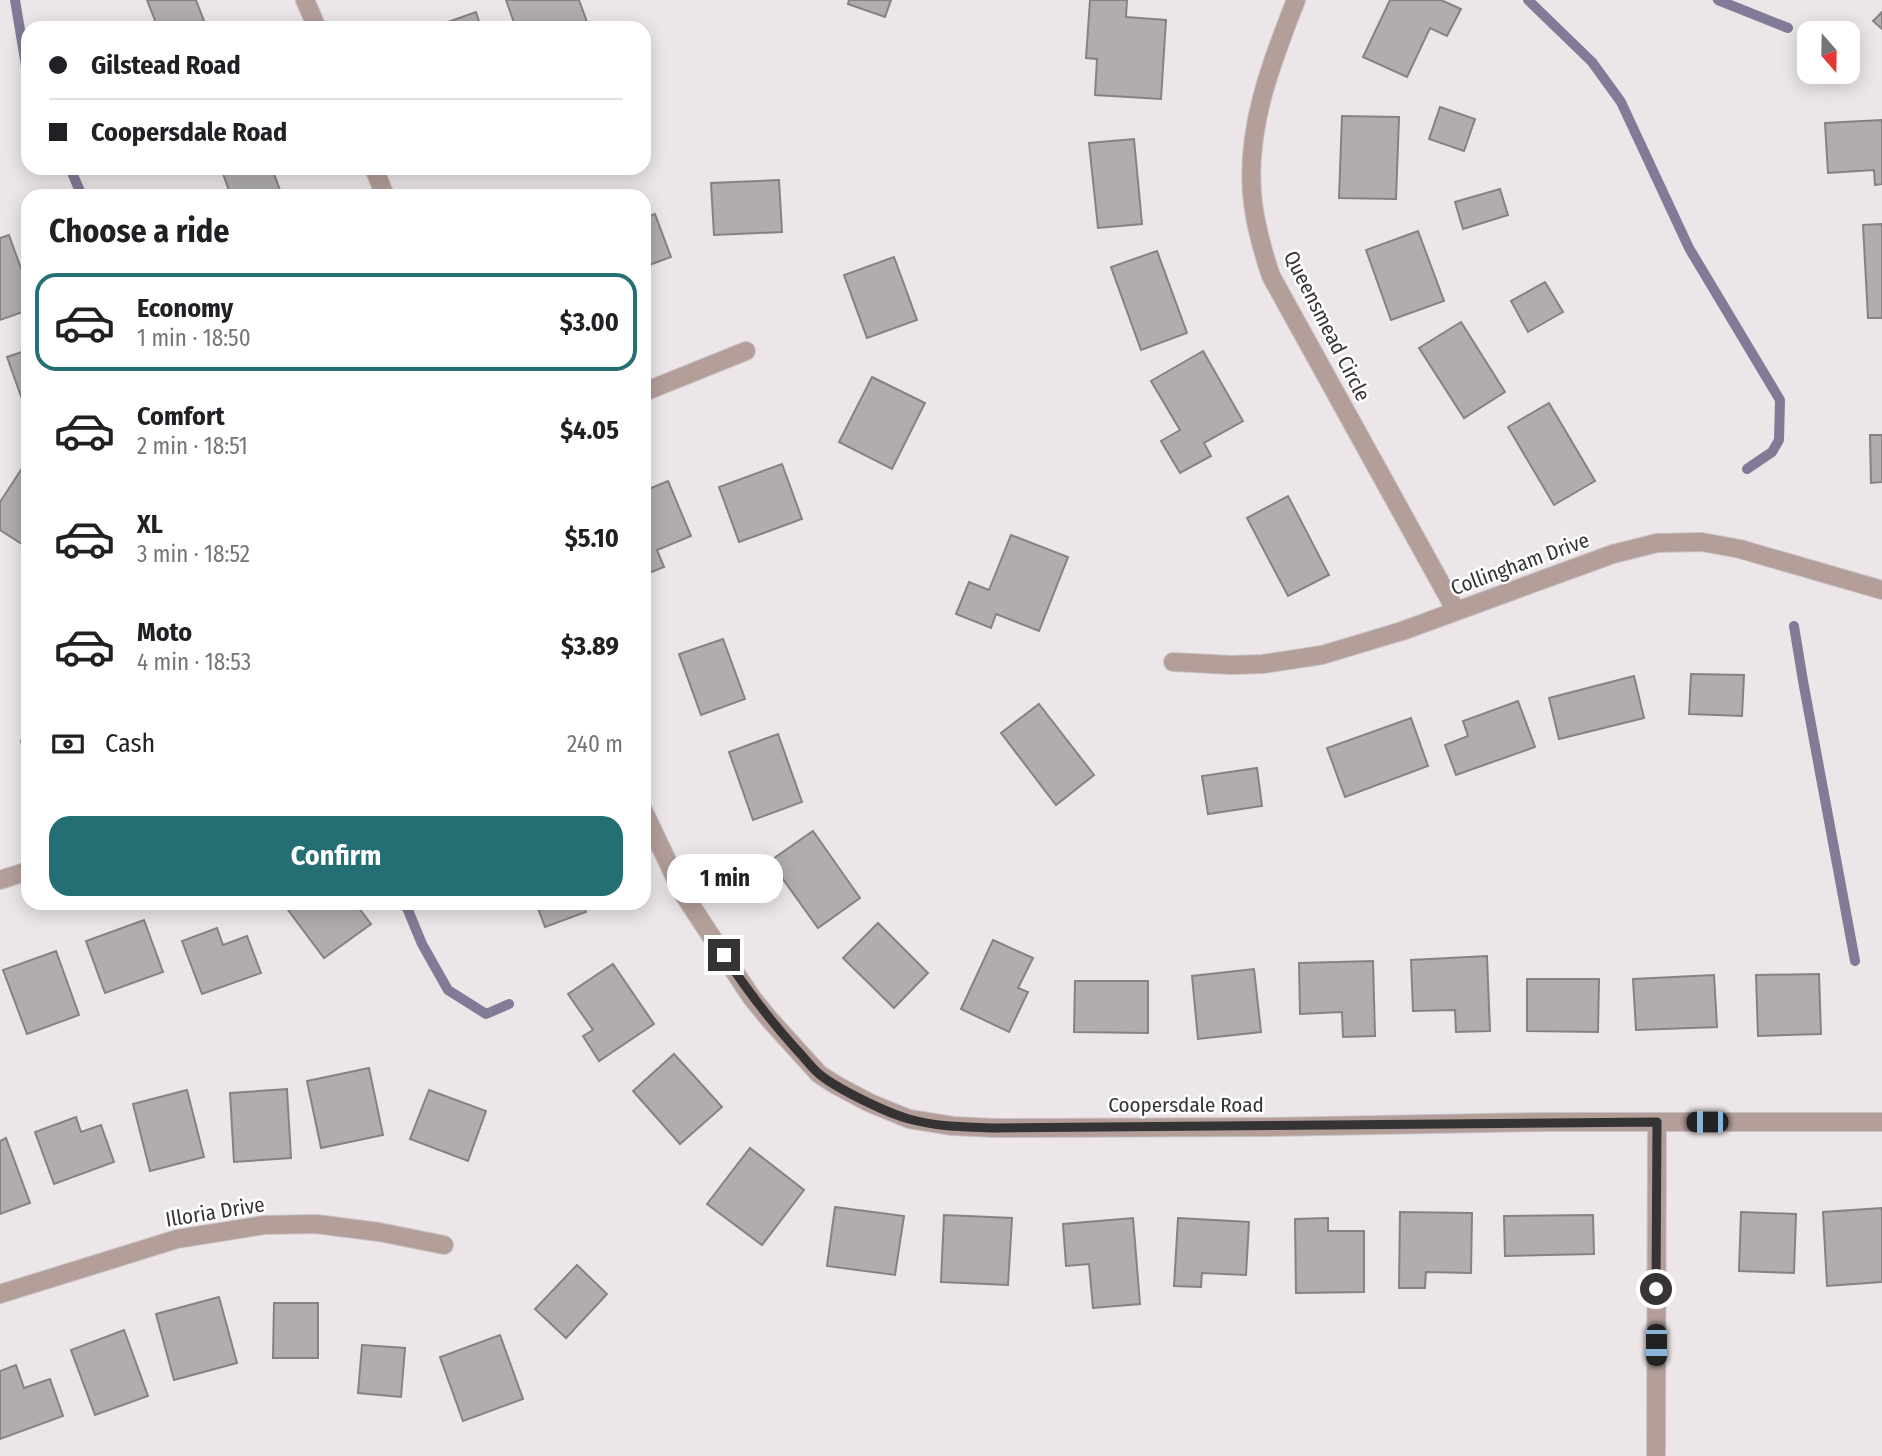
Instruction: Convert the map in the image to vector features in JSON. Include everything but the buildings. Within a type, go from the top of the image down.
[{"type":"street","points":[[305,0],[314,21]]},
{"type":"street","name":"Queensmead Circle","points":[[1296,0],[1260,105],[1253,144],[1252,201],[1258,237],[1270,276],[1456,611]]},
{"type":"street","points":[[651,389],[746,351]]},
{"type":"street","name":"Collingham Drive","points":[[1173,662],[1263,664],[1322,655],[1402,631],[1612,554],[1657,543],[1702,542],[1740,549],[1882,590]]},
{"type":"street","name":"Coopersdale Road","points":[[651,827],[682,892],[752,998],[770,1020],[819,1074],[870,1103],[909,1119],[953,1126],[995,1128],[1882,1122]]},
{"type":"street","points":[[0,880],[21,873]]},
{"type":"street","points":[[1656,1456],[1657,1122]]},
{"type":"street","name":"Illoria Drive","points":[[0,1294],[177,1239],[264,1225],[316,1224],[379,1232],[444,1245]]},
{"type":"waterway","points":[[15,0],[21,36]]},
{"type":"waterway","points":[[1528,0],[1592,62],[1621,102],[1689,248],[1780,400],[1779,440],[1772,452],[1747,469]]},
{"type":"waterway","points":[[1718,0],[1788,28]]},
{"type":"waterway","points":[[73,175],[79,189]]},
{"type":"waterway","points":[[1794,626],[1855,961]]},
{"type":"waterway","points":[[408,910],[422,944],[448,990],[486,1014],[509,1004]]},
{"type":"route","points":[[724,955],[752,998],[819,1074],[870,1103],[909,1119],[953,1126],[995,1128],[1657,1122],[1656,1289]]}]
